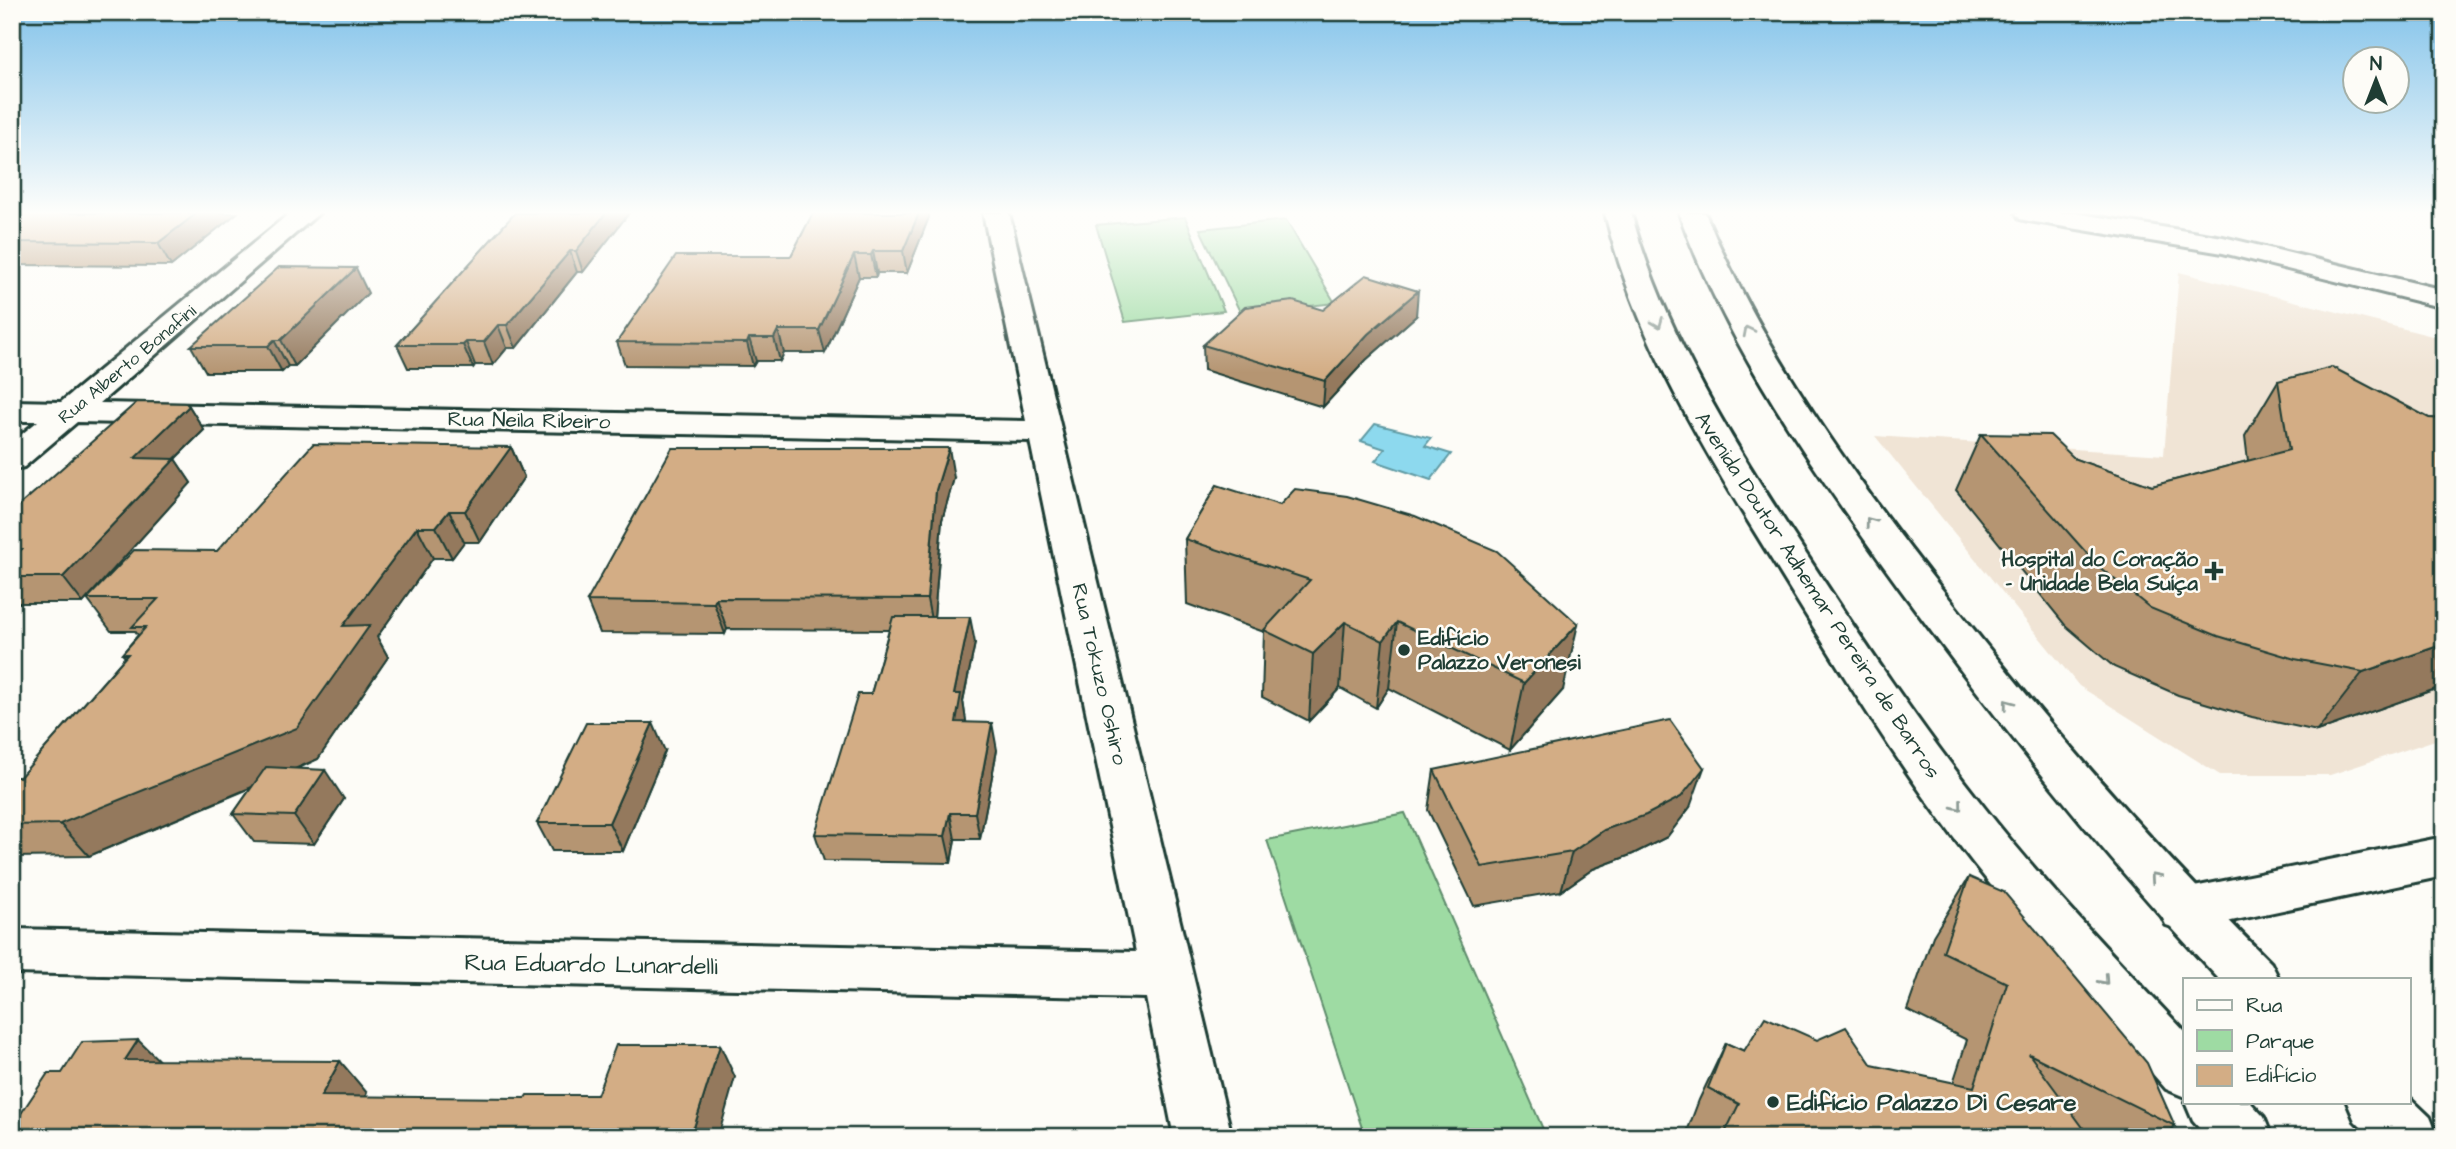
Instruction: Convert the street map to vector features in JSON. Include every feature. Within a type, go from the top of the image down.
[{"type":"street","name":"Rua Alberto Bonafini","points":[[12,460],[242,267]]},
{"type":"street","name":"Rua Tokuzo Oshiro","points":[[1008,267],[1203,1137]]},
{"type":"street","name":"Avenida Doutor Adhemar Pereira de Barros","points":[[1635,267],[1671,356],[1692,399],[1856,663],[1939,782],[2035,903],[2183,1069]]},
{"type":"street","points":[[1716,267],[1761,359],[1860,509],[2018,717],[2184,910],[2252,978]]},
{"type":"street","points":[[2311,267],[2444,299]]},
{"type":"street","name":"Rua Neila Ribeiro","points":[[12,411],[1045,431]]},
{"type":"street","points":[[2184,910],[2444,856]]},
{"type":"street","name":"Rua Eduardo Lunardelli","points":[[12,951],[1169,976]]},
{"type":"street","points":[[2215,1104],[2244,1137]]},
{"type":"street","points":[[2377,1104],[2410,1137]]},
{"type":"shaded area","name":"Hospital do Coração - Unidade Bela Suíça","points":[[2179,272],[2444,339],[2444,737],[2330,775],[2220,775],[2079,686],[1875,436],[2164,455]]},
{"type":"green space","points":[[1108,267],[1206,267],[1224,311],[1125,322]]},
{"type":"green space","points":[[1218,267],[1314,267],[1335,303],[1241,314]]},
{"type":"green space","points":[[1405,813],[1546,1136],[1365,1137],[1267,840]]},
{"type":"water","points":[[1375,424],[1431,438],[1425,446],[1451,454],[1431,480],[1375,461],[1385,449],[1361,441]]},
{"type":"building","points":[[279,267],[356,268],[281,340],[274,340],[268,346],[191,346]]},
{"type":"building","points":[[467,267],[557,267],[507,325],[498,325],[484,342],[466,342],[463,345],[397,345]]},
{"type":"building","points":[[669,267],[849,267],[819,330],[778,330],[774,338],[749,338],[747,343],[617,342]]},
{"type":"building","points":[[1366,275],[1418,291],[1368,334],[1325,381],[1203,345],[1245,307],[1293,301],[1323,310]]},
{"type":"building","points":[[2332,367],[2429,418],[2444,419],[2444,644],[2363,672],[2295,659],[2218,636],[2150,608],[2098,566],[1981,434],[2050,435],[2075,459],[2152,486],[2289,450],[2278,381]]},
{"type":"building","points":[[137,402],[186,403],[189,406],[135,458],[175,459],[63,577],[12,577],[12,558],[22,549],[12,549],[12,512]]},
{"type":"building","points":[[313,444],[511,447],[465,511],[449,511],[436,527],[417,527],[343,626],[370,625],[297,728],[60,824],[12,825],[12,777],[20,777],[128,654],[122,654],[146,627],[132,627],[158,599],[87,599],[134,550],[217,551]]},
{"type":"building","points":[[672,448],[949,448],[936,490],[927,599],[716,598],[714,603],[587,601]]},
{"type":"building","points":[[1217,485],[1280,505],[1295,489],[1347,496],[1415,516],[1497,551],[1578,624],[1524,683],[1397,622],[1383,641],[1345,622],[1313,654],[1264,630],[1310,580],[1185,539]]},
{"type":"building","points":[[893,617],[970,617],[954,694],[961,694],[956,722],[992,723],[975,813],[950,813],[945,836],[815,834],[858,694],[871,694]]},
{"type":"building","points":[[1670,720],[1704,768],[1681,797],[1646,815],[1604,830],[1572,852],[1482,867],[1434,770]]},
{"type":"building","points":[[586,723],[653,723],[609,823],[537,823]]},
{"type":"building","points":[[266,767],[325,770],[294,816],[233,814]]},
{"type":"building","points":[[1969,877],[2004,892],[2147,1063],[2175,1126],[2029,1054],[2090,1137],[1723,1137],[1739,1104],[1708,1088],[1726,1043],[1744,1051],[1765,1017],[1817,1040],[1846,1027],[1872,1065],[1974,1087],[2007,983],[1943,952]]},
{"type":"building","points":[[138,1040],[125,1060],[340,1061],[321,1096],[525,1098],[527,1095],[597,1095],[616,1045],[720,1045],[691,1137],[12,1137],[12,1124],[48,1073],[62,1073],[82,1042]]},
{"type":"place","name":"Hospital do Coração - Unidade Bela Suíça","points":[[2214,571]]},
{"type":"place","name":"Edifício Palazzo Veronesi","points":[[1404,650]]},
{"type":"place","name":"Edifício Palazzo Di Cesare","points":[[1773,1102]]}]
